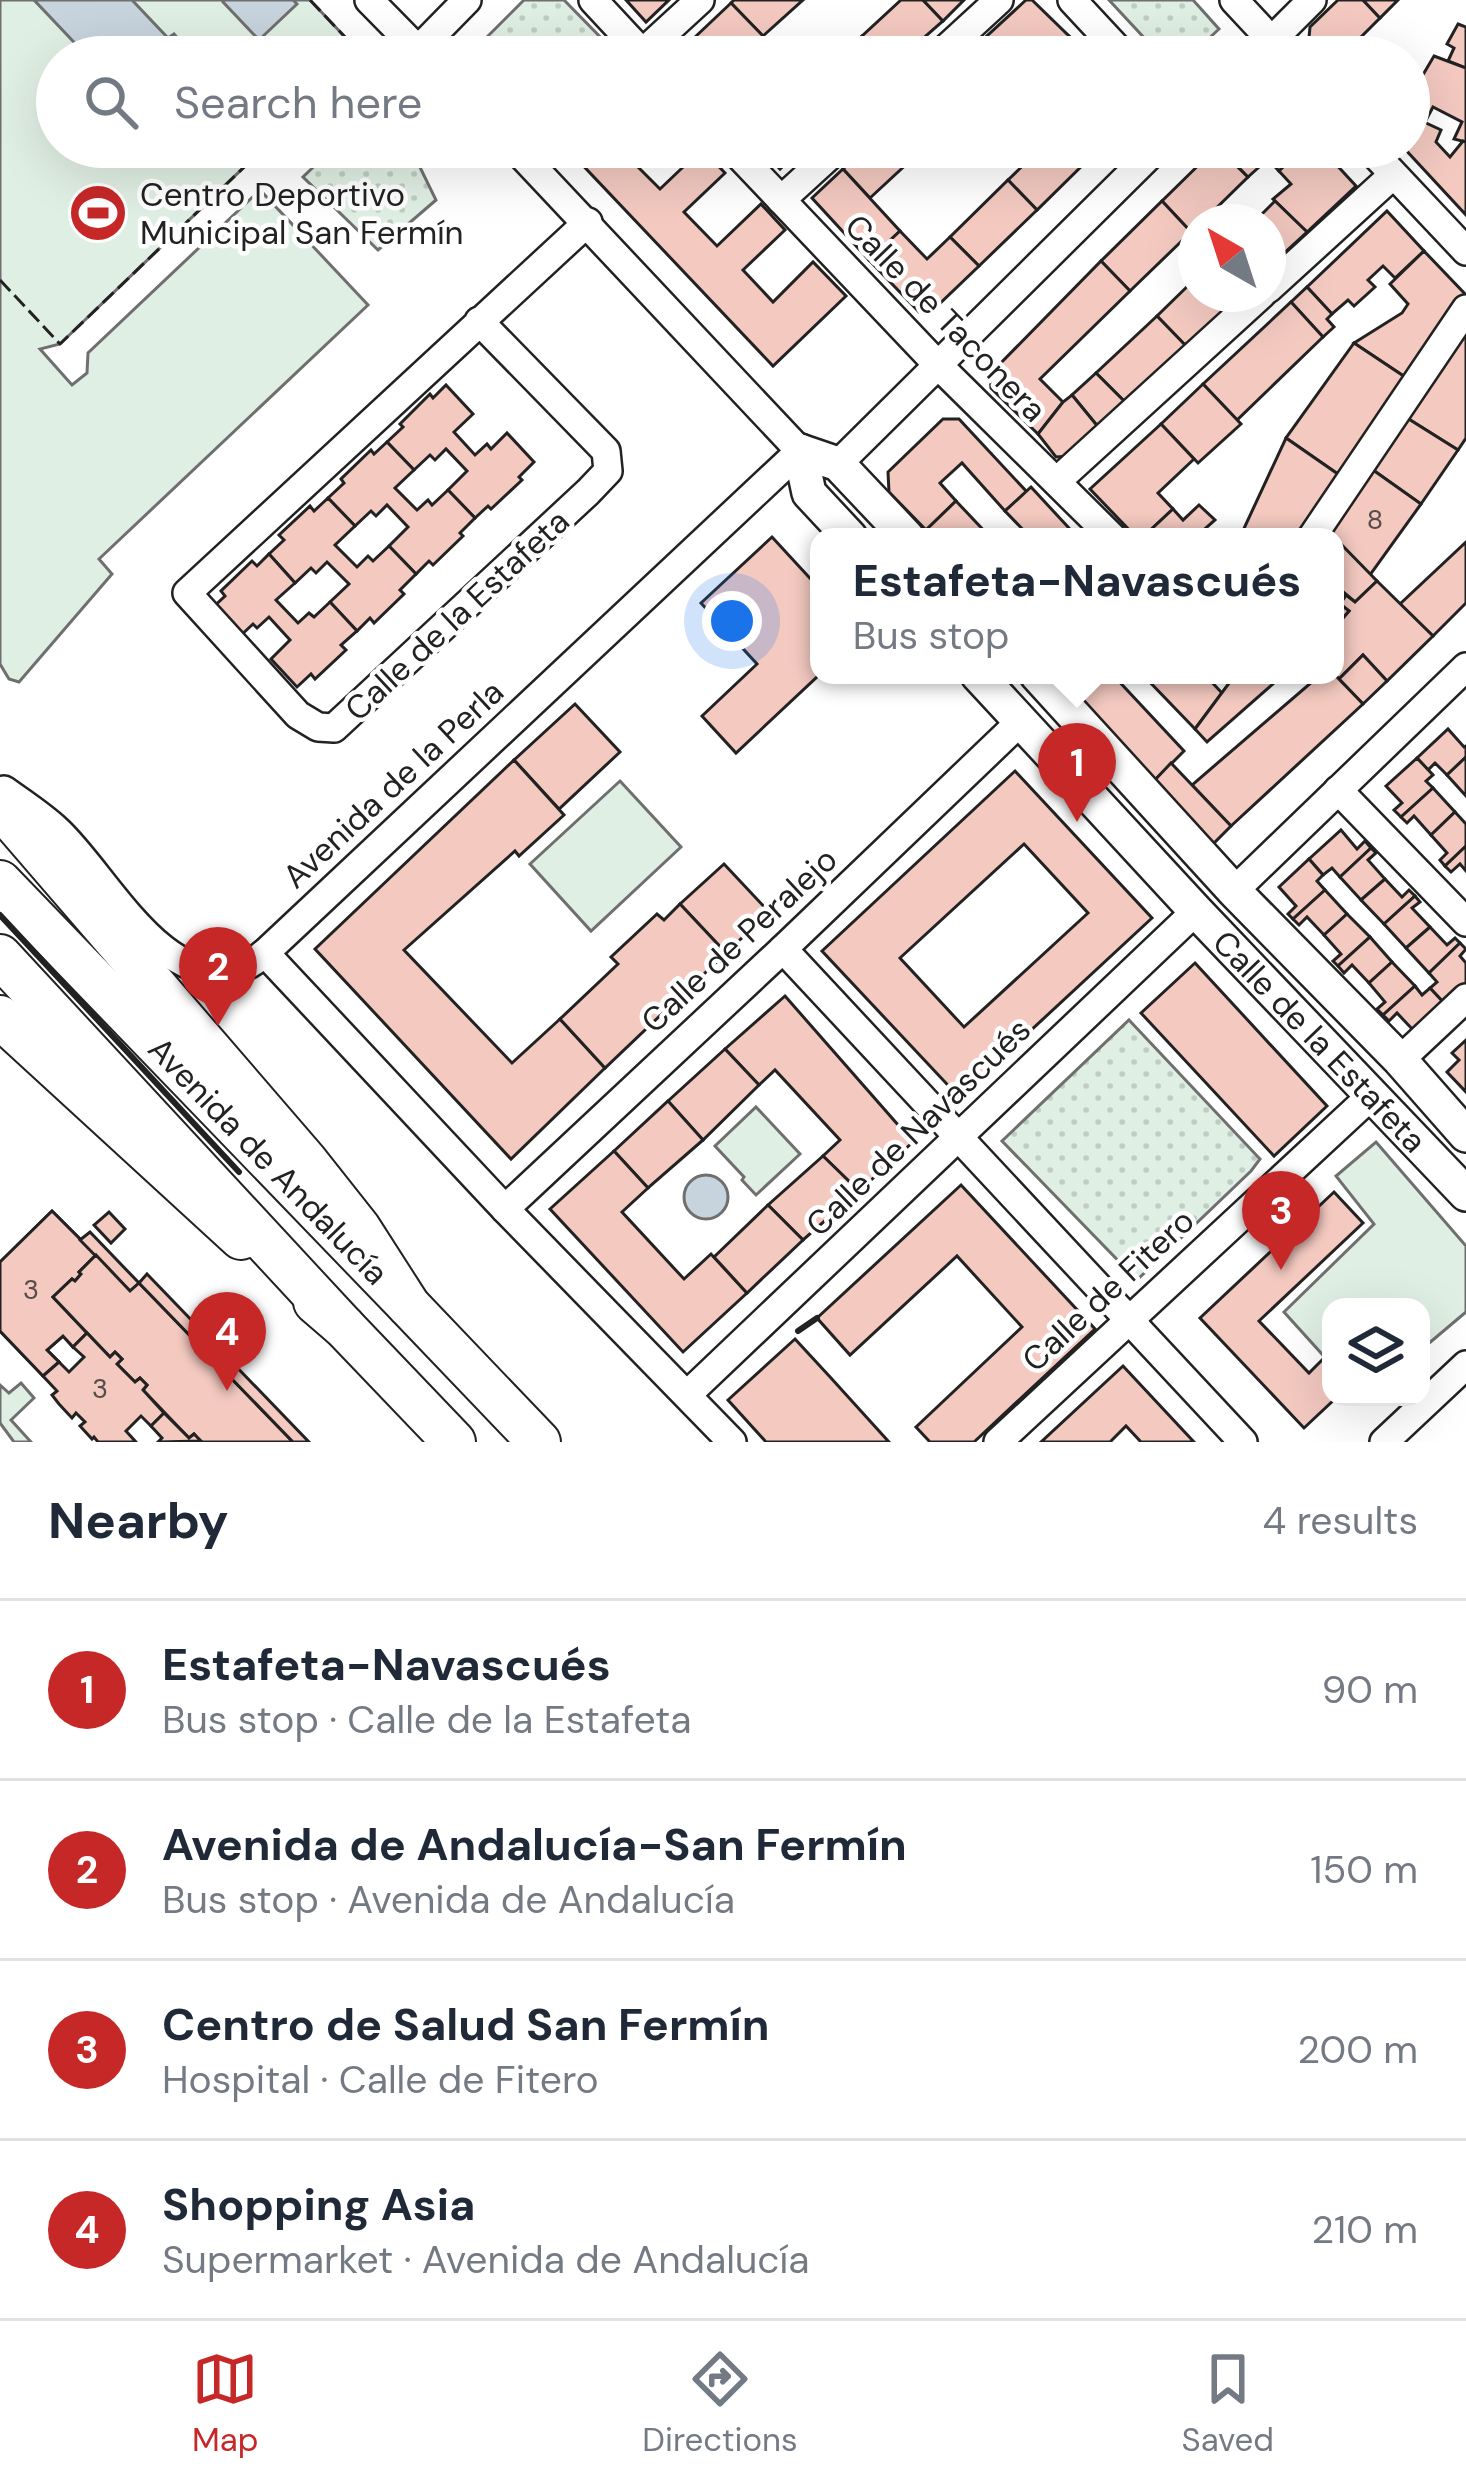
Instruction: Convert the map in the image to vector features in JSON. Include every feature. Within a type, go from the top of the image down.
[{"type":"main road","points":[[0,806],[306,1161],[409,1306]]},
{"type":"main road","name":"Avenida de Andalucía","points":[[0,882],[538,1442]]},
{"type":"main road","name":"Avenida de Andalucía","points":[[0,956],[454,1442]]},
{"type":"main road","points":[[0,1017],[17,1052],[344,1327]]},
{"type":"street","points":[[369,0],[404,36]]},
{"type":"street","points":[[436,36],[467,0]]},
{"type":"street","points":[[593,0],[624,36]]},
{"type":"street","points":[[663,36],[700,0]]},
{"type":"street","points":[[960,36],[999,0]]},
{"type":"street","points":[[1072,0],[1105,36]]},
{"type":"street","points":[[1234,0],[1260,36]]},
{"type":"street","points":[[1284,36],[1312,0]]},
{"type":"street","points":[[543,168],[800,451],[838,464],[898,528]]},
{"type":"street","name":"Calle de Taconera","points":[[751,168],[937,364],[1103,528]]},
{"type":"street","points":[[782,200],[816,168]]},
{"type":"street","points":[[808,493],[1138,168]]},
{"type":"street","points":[[1387,168],[1466,251]]},
{"type":"street","points":[[1286,272],[1393,175]]},
{"type":"street","name":"Calle de la Estafeta","points":[[479,322],[606,451],[608,471],[334,728],[318,728],[298,716],[187,593],[479,322],[588,222]]},
{"type":"street","points":[[1318,528],[1466,309]]},
{"type":"street","points":[[1057,481],[1242,312]]},
{"type":"street","points":[[800,451],[808,493],[841,528]]},
{"type":"street","name":"Avenida de la Perla","points":[[265,953],[800,451]]},
{"type":"street","name":"Calle de la Estafeta","points":[[986,684],[1466,1194]]},
{"type":"street","name":"Calle de la Estafeta","points":[[1044,684],[1466,1136]]},
{"type":"street","points":[[1234,891],[1338,790],[1460,684]]},
{"type":"street","name":"Calle de Peralejo","points":[[505,1209],[1021,721]]},
{"type":"street","points":[[0,787],[57,830],[161,950],[184,965],[204,971],[241,968],[265,953],[732,1442]]},
{"type":"street","points":[[1338,790],[1466,922]]},
{"type":"street","name":"Calle de Navascués","points":[[688,1394],[1196,911]]},
{"type":"street","points":[[784,950],[1243,1442]]},
{"type":"street","points":[[1400,1060],[1466,998]]},
{"type":"street","name":"Calle de Fitero","points":[[998,1442],[1373,1094]]},
{"type":"street","points":[[1384,1442],[1466,1366]]},
{"type":"green space","points":[[0,0],[310,0],[344,36],[36,36],[36,168],[243,168],[60,344],[40,349],[72,385],[87,373],[88,353],[260,190],[368,305],[99,559],[112,574],[19,682],[9,679],[0,664]]},
{"type":"green space","points":[[524,0],[564,0],[599,36],[488,36]]},
{"type":"green space","points":[[1109,0],[1193,0],[1219,29],[1212,36],[1142,36]]},
{"type":"green space","points":[[312,168],[420,168],[436,200],[378,250],[303,177]]},
{"type":"green space","points":[[620,781],[681,847],[591,931],[530,864]]},
{"type":"green space","points":[[1129,1020],[1260,1159],[1137,1280],[1002,1141]]},
{"type":"green space","points":[[756,1107],[800,1154],[756,1195],[715,1146]]},
{"type":"green space","points":[[1376,1142],[1466,1246],[1466,1312],[1430,1342],[1430,1298],[1322,1298],[1322,1354],[1284,1312],[1374,1224],[1336,1176]]},
{"type":"green space","points":[[21,1383],[34,1398],[11,1420],[31,1442],[14,1442],[0,1423],[0,1385],[9,1393]]},
{"type":"shaded area","points":[[34,0],[132,0],[166,36],[68,36]]},
{"type":"shaded area","points":[[293,0],[297,4],[263,36],[255,36],[223,2]]},
{"type":"shaded area","points":[[706,1175],[721,1182],[728,1197],[721,1212],[706,1219],[691,1212],[684,1197],[691,1182]]},
{"type":"building","points":[[626,0],[669,0],[646,22]]},
{"type":"building","points":[[803,0],[763,36],[731,3]]},
{"type":"building","points":[[901,0],[923,0],[943,21],[926,36],[862,36]]},
{"type":"building","points":[[923,0],[964,0],[943,21]]},
{"type":"building","points":[[1026,0],[1032,0],[1069,36],[987,36]]},
{"type":"building","points":[[1338,0],[1363,0],[1380,18],[1362,36],[1309,36],[1310,27]]},
{"type":"building","points":[[1363,0],[1398,0],[1380,18]]},
{"type":"building","points":[[731,3],[763,36],[696,36]]},
{"type":"building","points":[[1458,24],[1466,27],[1466,68],[1448,61],[1454,48],[1447,44]]},
{"type":"building","points":[[1434,56],[1466,68],[1466,142],[1454,139],[1462,122],[1433,107],[1430,113]]},
{"type":"building","points":[[1430,125],[1441,130],[1436,142],[1450,157],[1466,142],[1466,215],[1422,168],[1430,168]]},
{"type":"building","points":[[585,168],[639,168],[660,189],[682,168],[720,168],[725,173],[684,212],[717,246],[761,204],[785,230],[743,270],[773,302],[813,262],[846,296],[773,366]]},
{"type":"building","points":[[844,168],[902,168],[870,198]]},
{"type":"building","points":[[1020,168],[1080,168],[1037,210],[1008,180]]},
{"type":"building","points":[[1196,168],[1239,168],[1248,177],[1220,204],[1178,204],[1178,218],[1162,201]]},
{"type":"building","points":[[1282,168],[1339,168],[1356,186],[1307,232],[1286,212],[1286,204],[1273,199],[1291,184],[1279,171]]},
{"type":"building","points":[[843,169],[900,231],[869,260],[812,198]]},
{"type":"building","points":[[1008,180],[1037,210],[979,266],[950,237]]},
{"type":"building","points":[[1162,201],[1178,218],[1178,245],[1130,291],[1101,261]]},
{"type":"building","points":[[1387,211],[1424,251],[1395,278],[1383,266],[1368,280],[1375,287],[1354,306],[1348,300],[1332,314],[1307,287]]},
{"type":"building","points":[[1286,212],[1307,232],[1286,251]]},
{"type":"building","points":[[900,231],[927,259],[950,237],[979,266],[933,310],[919,312],[869,260]]},
{"type":"building","points":[[1424,251],[1466,299],[1411,381],[1354,343],[1402,313],[1408,304],[1390,284]]},
{"type":"building","points":[[1101,261],[1130,291],[1040,379],[1063,402],[1038,434],[991,388],[990,374]]},
{"type":"building","points":[[1307,287],[1332,314],[1327,319],[1334,327],[1323,337],[1291,302]]},
{"type":"building","points":[[1178,296],[1178,312],[1222,312],[1186,346],[1157,316]]},
{"type":"building","points":[[1291,302],[1323,337],[1237,420],[1203,384],[1280,312],[1286,312]]},
{"type":"building","points":[[1157,316],[1186,346],[1126,403],[1096,373]]},
{"type":"building","points":[[1466,326],[1466,438],[1458,450],[1407,418]]},
{"type":"building","points":[[1354,343],[1411,381],[1345,479],[1286,438]]},
{"type":"building","points":[[1096,373],[1126,403],[1099,428],[1072,395]]},
{"type":"building","points":[[1203,384],[1241,424],[1198,463],[1161,424]]},
{"type":"building","points":[[446,385],[473,414],[454,432],[475,455],[487,444],[491,449],[507,433],[534,462],[519,477],[522,480],[475,518],[448,490],[467,471],[446,449],[435,460],[430,455],[414,470],[387,442],[430,394],[433,398]]},
{"type":"building","points":[[1072,395],[1099,428],[1071,456],[1056,457],[1038,434]]},
{"type":"building","points":[[1407,418],[1458,450],[1421,504],[1373,470]]},
{"type":"building","points":[[943,419],[959,419],[1027,492],[1005,511],[962,463],[940,483],[956,501],[924,528],[889,492],[888,472]]},
{"type":"building","points":[[1161,424],[1194,459],[1158,493],[1173,509],[1153,528],[1127,528],[1090,489]]},
{"type":"building","points":[[1286,438],[1345,479],[1311,528],[1244,528]]},
{"type":"building","points":[[387,442],[414,470],[395,488],[417,510],[428,500],[432,505],[448,490],[475,518],[433,565],[429,561],[416,574],[389,546],[408,527],[387,505],[376,516],[371,511],[355,526],[328,498],[371,450],[374,454]]},
{"type":"building","points":[[1373,470],[1421,504],[1370,575],[1344,548],[1344,528],[1333,528]]},
{"type":"building","points":[[1031,487],[1069,528],[1021,528],[1005,511]]},
{"type":"building","points":[[328,498],[355,526],[335,545],[357,567],[368,556],[373,561],[389,546],[416,574],[400,590],[404,594],[374,623],[370,618],[357,631],[330,602],[349,584],[327,562],[316,573],[311,568],[295,583],[269,554],[284,540],[279,535],[310,506],[314,511]]},
{"type":"building","points":[[956,501],[982,528],[928,528]]},
{"type":"building","points":[[1199,505],[1215,520],[1206,528],[1153,528],[1173,509],[1183,520]]},
{"type":"building","points":[[772,537],[810,578],[810,683],[736,753],[702,716],[757,664],[701,603]]},
{"type":"building","points":[[1466,542],[1466,603],[1433,636],[1400,604]]},
{"type":"building","points":[[1344,547],[1377,581],[1355,602],[1344,593]]},
{"type":"building","points":[[269,554],[295,583],[276,600],[298,623],[309,613],[314,617],[330,602],[357,631],[341,645],[346,650],[315,679],[311,674],[297,687],[271,659],[290,640],[269,617],[237,639],[209,611],[225,596],[221,591],[252,561],[257,566]]},
{"type":"building","points":[[1377,581],[1433,636],[1387,681],[1363,655],[1344,674],[1344,617],[1349,611],[1344,598],[1355,602]]},
{"type":"building","points":[[1363,655],[1387,681],[1363,704],[1344,684],[1344,674]]},
{"type":"building","points":[[1066,684],[1121,684],[1184,751],[1153,782]]},
{"type":"building","points":[[1152,684],[1214,684],[1222,693],[1195,729]]},
{"type":"building","points":[[1228,684],[1273,684],[1207,742],[1195,729]]},
{"type":"building","points":[[1310,684],[1344,684],[1363,704],[1231,826],[1192,785]]},
{"type":"building","points":[[575,704],[620,752],[559,809],[514,760]]},
{"type":"building","points":[[1448,729],[1466,746],[1466,757],[1447,775],[1435,763],[1428,770],[1417,758]]},
{"type":"building","points":[[1466,757],[1466,796],[1447,775]]},
{"type":"building","points":[[1417,758],[1433,775],[1426,781],[1433,788],[1401,817],[1394,810],[1402,803],[1386,786]]},
{"type":"building","points":[[514,760],[564,815],[519,856],[515,851],[404,950],[512,1063],[560,1019],[605,1068],[511,1159],[315,949]]},
{"type":"building","points":[[1171,763],[1231,826],[1213,844],[1153,782]]},
{"type":"building","points":[[1015,771],[1152,918],[959,1097],[822,951]],"holes":[[[1024,844],[1088,913],[964,1027],[900,958]]]},
{"type":"building","points":[[1433,788],[1455,812],[1431,835],[1414,816],[1407,823],[1401,817]]},
{"type":"building","points":[[1455,812],[1466,824],[1466,846],[1445,866],[1440,860],[1447,853],[1431,835]]},
{"type":"building","points":[[1341,830],[1357,849],[1365,841],[1371,848],[1340,877],[1332,868],[1323,875],[1309,859]]},
{"type":"building","points":[[1466,846],[1466,871],[1460,864],[1451,872],[1445,866]]},
{"type":"building","points":[[1371,848],[1376,853],[1368,860],[1385,879],[1361,900],[1340,877]]},
{"type":"building","points":[[1309,859],[1323,875],[1317,881],[1325,890],[1293,919],[1288,914],[1296,906],[1279,887]]},
{"type":"building","points":[[724,864],[769,912],[726,953],[680,904]]},
{"type":"building","points":[[1385,879],[1402,897],[1409,890],[1415,896],[1384,924],[1361,900]]},
{"type":"building","points":[[1325,890],[1347,914],[1324,935],[1307,917],[1299,925],[1293,919]]},
{"type":"building","points":[[1415,896],[1420,902],[1412,908],[1430,927],[1406,948],[1384,924]]},
{"type":"building","points":[[680,904],[726,953],[605,1068],[560,1019],[618,964],[611,957],[657,914],[664,920]]},
{"type":"building","points":[[1347,914],[1370,937],[1338,966],[1333,961],[1341,954],[1324,935]]},
{"type":"building","points":[[1430,927],[1447,945],[1455,938],[1460,943],[1429,973],[1406,948]]},
{"type":"building","points":[[1370,937],[1392,962],[1369,983],[1352,965],[1344,973],[1338,966]]},
{"type":"building","points":[[1460,943],[1466,949],[1460,956],[1466,963],[1466,983],[1444,1003],[1430,988],[1437,982],[1429,973]]},
{"type":"building","points":[[1392,962],[1415,986],[1383,1015],[1377,1009],[1385,1002],[1369,983]]},
{"type":"building","points":[[1195,963],[1327,1106],[1274,1156],[1141,1013]]},
{"type":"building","points":[[1415,986],[1422,995],[1430,988],[1444,1003],[1414,1031],[1397,1013],[1389,1021],[1383,1015]]},
{"type":"building","points":[[785,996],[913,1142],[859,1191],[823,1156],[840,1140],[775,1070],[759,1085],[725,1049]]},
{"type":"building","points":[[1466,1040],[1466,1092],[1447,1072],[1459,1060],[1452,1053]]},
{"type":"building","points":[[725,1049],[759,1085],[703,1140],[668,1101]]},
{"type":"building","points":[[668,1101],[703,1140],[648,1188],[614,1151]]},
{"type":"building","points":[[614,1151],[648,1188],[622,1212],[684,1279],[711,1254],[747,1293],[683,1352],[550,1209]]},
{"type":"building","points":[[823,1156],[859,1191],[803,1240],[768,1205]]},
{"type":"building","points":[[961,1185],[1095,1329],[974,1442],[930,1442],[916,1427],[1022,1327],[957,1256],[850,1355],[817,1318]]},
{"type":"building","points":[[1334,1192],[1363,1223],[1259,1321],[1309,1373],[1322,1360],[1322,1406],[1327,1406],[1304,1428],[1200,1318]]},
{"type":"building","points":[[768,1205],[803,1240],[747,1293],[714,1257]]},
{"type":"building","points":[[52,1211],[96,1255],[75,1281],[53,1297],[87,1333],[73,1347],[63,1336],[47,1350],[59,1362],[43,1376],[0,1331],[0,1262]]},
{"type":"building","points":[[52,1211],[96,1255],[75,1281],[53,1297],[87,1333],[73,1347],[63,1336],[47,1350],[59,1362],[43,1376],[0,1331],[0,1262]]},
{"type":"building","points":[[109,1212],[125,1229],[111,1243],[94,1225]]},
{"type":"building","points":[[90,1232],[139,1283],[130,1291],[80,1240]]},
{"type":"building","points":[[96,1255],[130,1291],[139,1283],[293,1442],[200,1442],[194,1434],[189,1438],[143,1390],[147,1385],[140,1378],[135,1382],[117,1364],[122,1359],[115,1352],[110,1357],[53,1297],[75,1281]]},
{"type":"building","points":[[147,1274],[309,1442],[293,1442],[139,1283]]},
{"type":"building","points":[[87,1333],[110,1357],[115,1352],[122,1359],[117,1364],[135,1382],[140,1378],[147,1385],[143,1390],[164,1413],[151,1426],[141,1416],[126,1431],[136,1442],[92,1439],[80,1426],[85,1422],[76,1413],[72,1418],[59,1404],[52,1395],[57,1391],[43,1376],[59,1362],[69,1372],[84,1357],[73,1347]]},
{"type":"building","points":[[795,1339],[889,1442],[766,1442],[728,1400]]},
{"type":"building","points":[[1123,1366],[1194,1442],[1141,1442],[1126,1426],[1110,1442],[1041,1442]]},
{"type":"building","points":[[164,1413],[189,1438],[194,1434],[201,1441],[158,1442],[162,1438],[151,1426]]},
{"type":"fence","points":[[310,0],[344,36]]},
{"type":"fence","points":[[0,280],[60,344],[243,168]]},
{"type":"wall","points":[[0,915],[239,1172]]},
{"type":"wall","points":[[798,1331],[817,1318]]},
{"type":"place","name":"Centro Deportivo Municipal San Fermín","points":[[98,213]]},
{"type":"place","name":"Estafeta-Navascués","points":[[1077,822]]},
{"type":"place","name":"Avenida de Andalucía-San Fermín","points":[[218,1026]]},
{"type":"place","name":"Centro de Salud San Fermín","points":[[1281,1270]]},
{"type":"place","name":"Shopping Asia","points":[[227,1391]]}]
